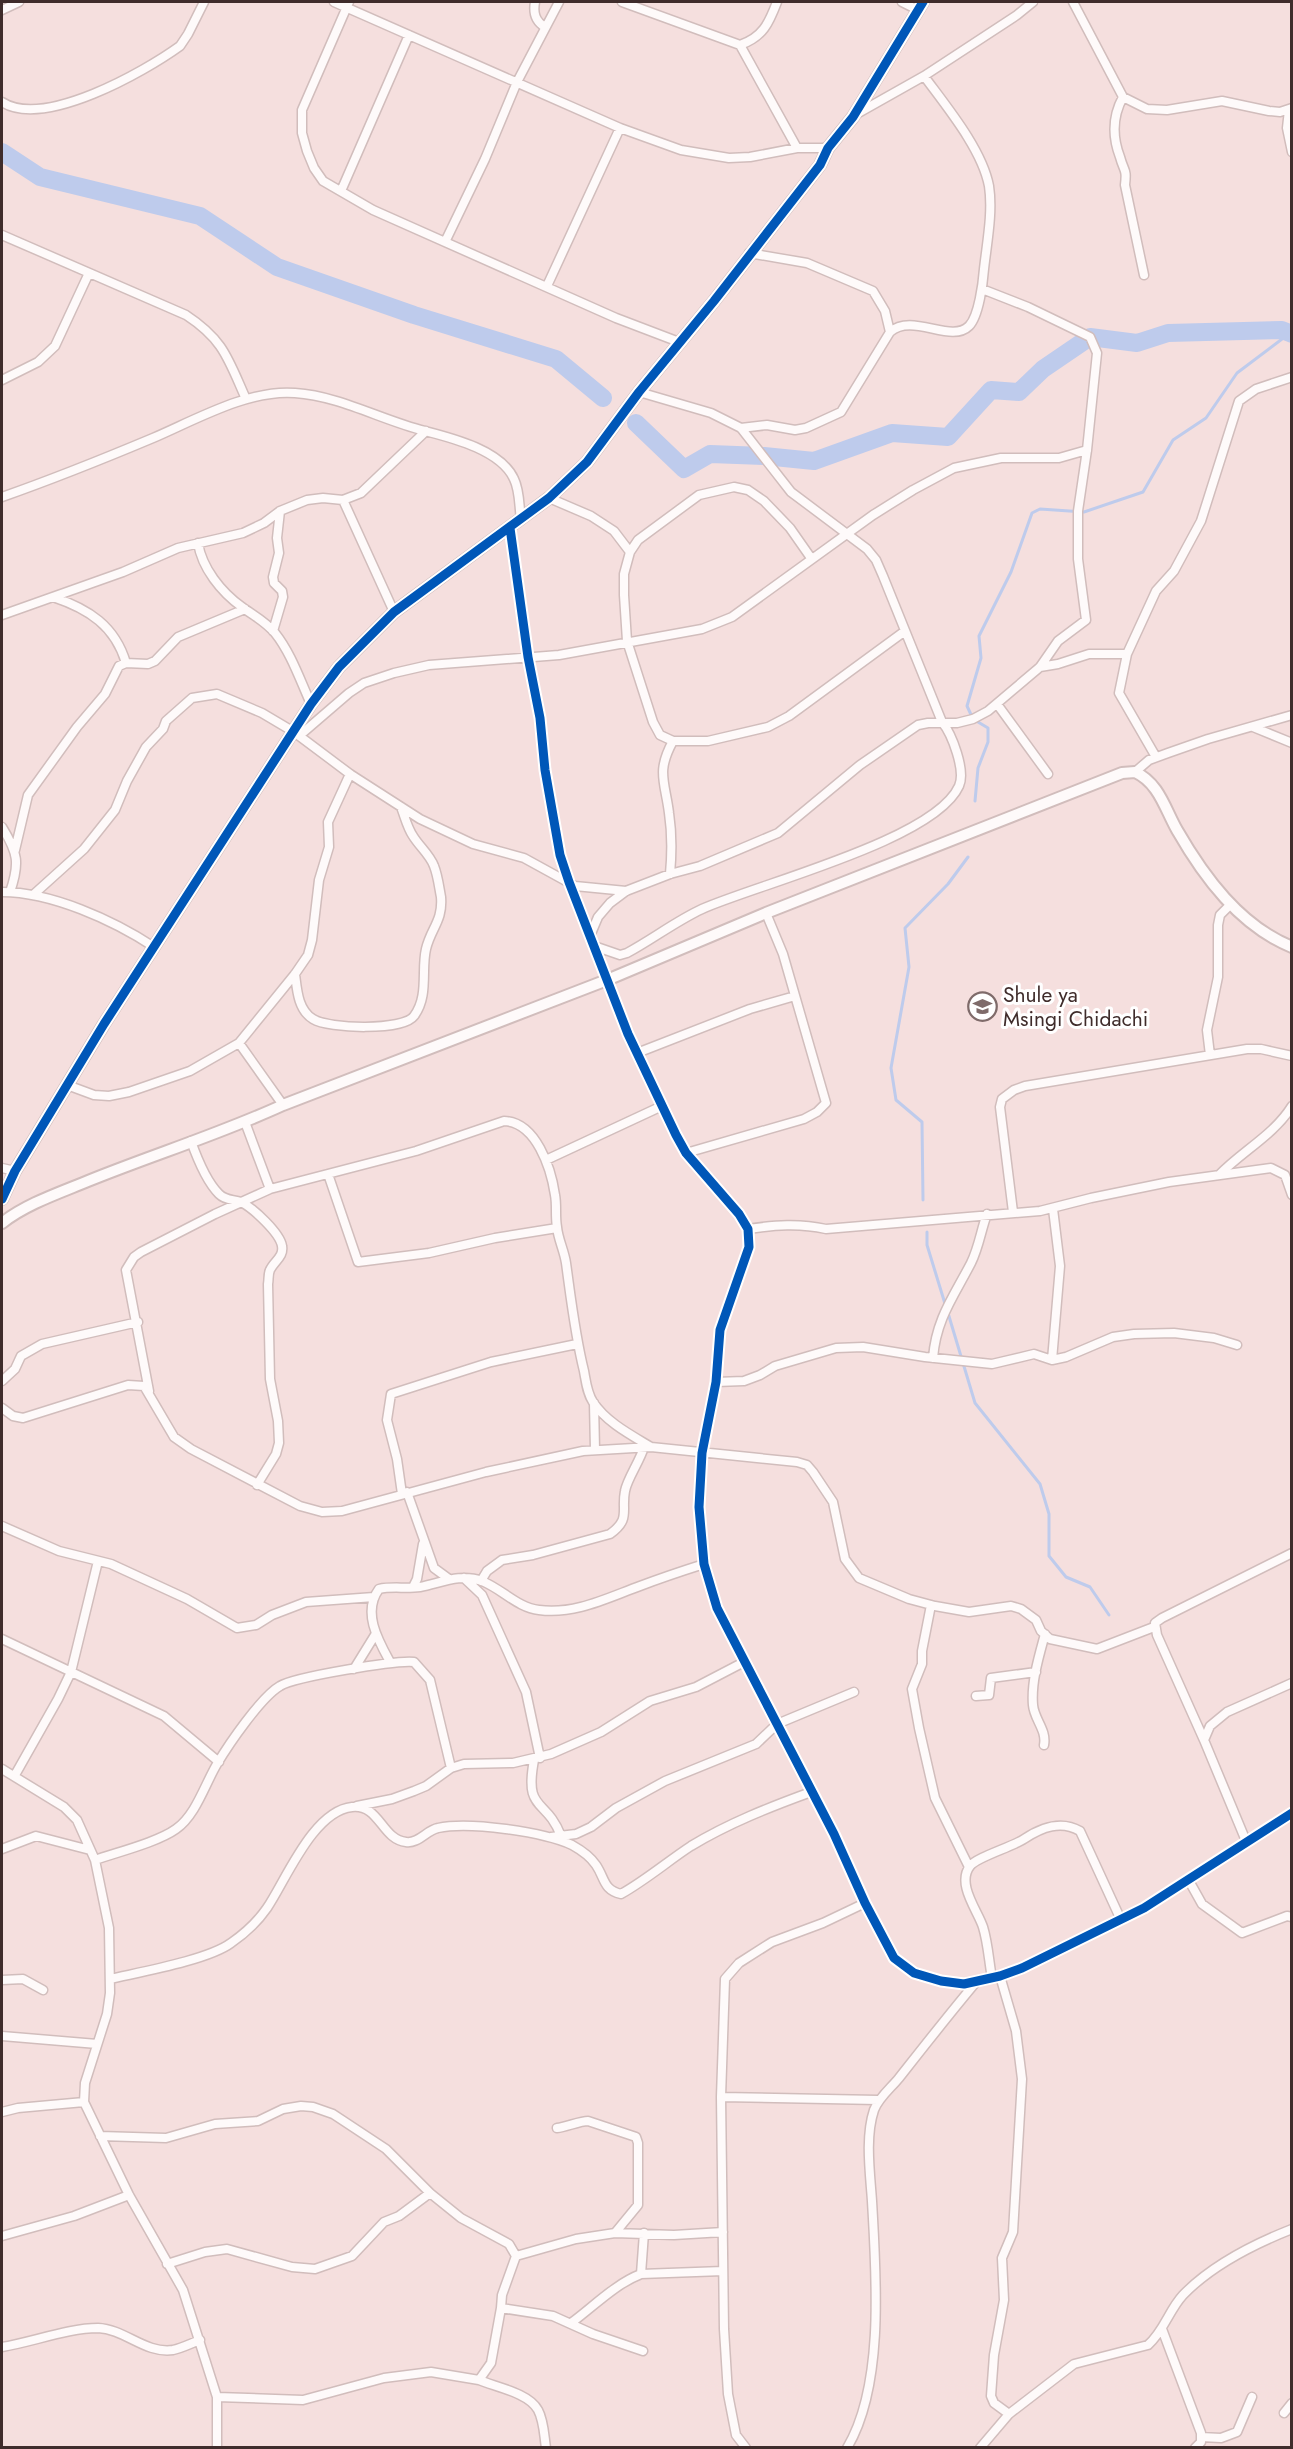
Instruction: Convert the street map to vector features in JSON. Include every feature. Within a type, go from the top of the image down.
[{"type":"street","points":[[2,10],[19,2]]},
{"type":"street","points":[[2,102],[23,109],[58,107],[105,88],[180,46],[204,2]]},
{"type":"street","points":[[334,2],[348,4],[409,35],[620,128],[681,150],[729,158],[750,157],[797,148],[828,148]]},
{"type":"street","points":[[535,2],[536,18],[546,27]]},
{"type":"street","points":[[445,242],[485,159],[517,82],[559,2]]},
{"type":"street","points":[[622,2],[740,45],[751,41],[768,26],[777,2]]},
{"type":"street","points":[[2,1199],[15,1171],[67,1085],[154,947],[296,734],[310,704],[339,667],[394,612],[549,498],[587,462],[639,392],[714,301],[749,253],[820,165],[828,148],[853,117],[921,6],[902,2]]},
{"type":"street","points":[[853,117],[924,75],[1008,21],[1033,2]]},
{"type":"street","points":[[1072,2],[1123,97],[1147,109],[1167,110],[1222,101],[1269,111],[1290,109],[1287,128],[1292,152]]},
{"type":"street","points":[[348,4],[302,110],[302,133],[314,168],[323,180],[373,210],[616,318],[679,342]]},
{"type":"street","points":[[341,191],[409,35]]},
{"type":"street","points":[[740,45],[797,148]]},
{"type":"street","points":[[741,428],[768,425],[795,430],[806,428],[841,412],[890,332],[897,326],[908,324],[948,331],[964,329],[972,320],[982,289],[988,232],[987,180],[977,154],[924,75]]},
{"type":"street","points":[[1123,97],[1115,112],[1113,127],[1120,158],[1126,171],[1125,184],[1144,275]]},
{"type":"street","points":[[547,286],[620,128]]},
{"type":"street","points":[[2,235],[168,306],[206,328],[222,346],[246,399]]},
{"type":"street","points":[[749,253],[807,263],[873,291],[885,311],[890,332]]},
{"type":"street","points":[[2,380],[38,362],[56,346],[89,273]]},
{"type":"street","points":[[590,936],[597,917],[626,891],[670,874],[700,866],[778,833],[860,765],[918,725],[957,723],[974,719],[997,704],[1040,668],[1058,641],[1081,625],[1086,616],[1078,559],[1078,511],[1088,450],[1097,353],[1090,337],[1028,307],[982,289]]},
{"type":"street","points":[[1156,757],[1119,693],[1127,654],[1156,591],[1174,571],[1201,521],[1239,401],[1256,389],[1292,377]]},
{"type":"street","points":[[594,946],[620,955],[627,953],[703,909],[818,867],[907,831],[922,822],[953,795],[961,779],[952,740],[942,722],[876,560],[867,549],[791,492],[741,428],[711,413],[639,392]]},
{"type":"street","points":[[2,497],[57,478],[246,399],[291,393],[318,395],[426,431],[464,441],[493,457],[508,471],[515,481],[521,519]]},
{"type":"street","points":[[2,615],[123,572],[178,548],[243,533],[264,523],[280,511],[314,498],[343,500],[361,493],[426,431]]},
{"type":"street","points":[[296,734],[364,683],[429,665],[559,655],[719,624],[752,603],[846,533],[913,490],[954,468],[1001,458],[1059,458],[1088,450]]},
{"type":"street","points":[[811,558],[790,528],[764,501],[748,490],[734,487],[699,495],[638,540],[630,552],[624,574],[627,641],[656,729],[665,739],[673,741],[725,739],[768,728],[789,716],[905,631]]},
{"type":"street","points":[[549,498],[591,516],[614,531],[630,552]]},
{"type":"street","points":[[343,500],[394,612]]},
{"type":"street","points":[[273,631],[284,597],[273,578],[279,553],[280,511]]},
{"type":"street","points":[[510,528],[528,657],[540,718],[545,770],[560,855],[569,882],[637,1053],[686,1153],[739,1214],[748,1229],[749,1247],[720,1330],[716,1382],[702,1453],[699,1507],[704,1564],[717,1608],[834,1834],[865,1903],[894,1958],[914,1973],[941,1981],[964,1984],[996,1977],[1038,1961],[1144,1908],[1292,1813]]},
{"type":"street","points":[[198,543],[200,557],[206,568],[225,592],[245,609],[263,620],[284,645],[310,704]]},
{"type":"street","points":[[53,597],[86,609],[104,625],[115,638],[126,663]]},
{"type":"street","points":[[154,947],[125,929],[87,913],[33,895],[6,892],[17,868],[15,850],[28,795],[77,727],[105,694],[119,666],[126,663],[155,661],[178,637],[245,609]]},
{"type":"street","points":[[1040,668],[1089,654],[1127,654]]},
{"type":"street","points":[[33,895],[84,849],[115,810],[127,781],[146,747],[163,729],[166,721],[192,698],[217,694],[262,713],[420,819],[473,844],[524,858],[583,888],[626,891]]},
{"type":"street","points":[[997,704],[1048,774]]},
{"type":"street","points":[[2,1223],[9,1217],[60,1192],[607,980],[766,913],[894,864],[972,831],[1122,773],[1135,772],[1156,757],[1208,739],[1292,715]]},
{"type":"street","points":[[1253,727],[1292,743]]},
{"type":"street","points":[[670,874],[672,856],[670,823],[662,770],[664,757],[673,741]]},
{"type":"street","points":[[1135,772],[1151,783],[1178,831],[1230,905],[1259,928],[1292,947]]},
{"type":"street","points":[[67,1085],[94,1095],[109,1096],[129,1092],[190,1071],[240,1043],[295,975],[308,955],[319,880],[329,847],[328,822],[350,774]]},
{"type":"street","points":[[295,975],[299,1002],[305,1012],[313,1019],[324,1023],[351,1028],[407,1022],[414,1016],[423,992],[426,950],[439,921],[441,898],[434,864],[412,836],[401,807]]},
{"type":"street","points":[[2,827],[15,850]]},
{"type":"street","points":[[1210,1055],[1207,1030],[1218,977],[1218,925],[1220,915],[1230,905]]},
{"type":"street","points":[[686,1153],[804,1119],[817,1113],[826,1103],[783,954],[766,913]]},
{"type":"street","points":[[637,1053],[750,1009],[795,996]]},
{"type":"street","points":[[240,1043],[283,1105]]},
{"type":"street","points":[[1013,1212],[1000,1107],[1002,1099],[1014,1090],[1025,1086],[1210,1055],[1261,1049],[1292,1056]]},
{"type":"street","points":[[546,1160],[662,1106]]},
{"type":"street","points":[[1219,1175],[1261,1140],[1292,1106]]},
{"type":"street","points":[[149,1391],[138,1322],[126,1270],[134,1257],[179,1231],[270,1189],[416,1151],[504,1121],[513,1121],[528,1132],[546,1160],[555,1195],[557,1228],[565,1259],[577,1344],[588,1391],[594,1403],[623,1430],[648,1447]]},
{"type":"street","points":[[245,1122],[270,1189]]},
{"type":"street","points":[[191,1141],[205,1172],[219,1194],[227,1200],[241,1202],[268,1225],[281,1241],[282,1254],[269,1272],[268,1284],[270,1379],[278,1421],[279,1443],[276,1454],[257,1485]]},
{"type":"street","points":[[2,1168],[15,1171]]},
{"type":"street","points":[[748,1229],[783,1224],[809,1225],[826,1229],[1053,1209],[1102,1195],[1271,1168],[1285,1175],[1292,1195]]},
{"type":"street","points":[[328,1174],[358,1262],[429,1253],[495,1238],[557,1228]]},
{"type":"street","points":[[1052,1360],[1060,1266],[1053,1209]]},
{"type":"street","points":[[933,1358],[939,1324],[946,1306],[973,1257],[987,1214]]},
{"type":"street","points":[[2,1381],[15,1369],[21,1356],[42,1344],[138,1322]]},
{"type":"street","points":[[716,1382],[744,1381],[775,1366],[836,1348],[864,1347],[933,1358],[992,1364],[1034,1354],[1052,1360],[1066,1357],[1113,1337],[1134,1334],[1173,1333],[1214,1338],[1237,1345]]},
{"type":"street","points":[[449,1579],[434,1568],[404,1493],[387,1420],[391,1394],[491,1362],[577,1344]]},
{"type":"street","points":[[2,1408],[13,1416],[23,1418],[128,1385],[144,1386],[149,1391],[168,1428],[182,1443],[257,1485],[300,1506],[322,1512],[342,1511],[486,1472],[595,1450],[648,1447],[787,1460],[807,1465],[832,1502],[845,1559],[859,1578],[885,1590],[931,1605],[969,1612],[1011,1606],[1021,1609],[1036,1620],[1050,1639],[1097,1649],[1154,1627],[1162,1618],[1292,1553]]},
{"type":"street","points":[[594,1403],[595,1450]]},
{"type":"street","points":[[481,1581],[487,1571],[502,1560],[533,1555],[600,1537],[615,1530],[625,1516],[625,1490],[648,1447]]},
{"type":"street","points":[[2,1526],[41,1545],[111,1564],[187,1599],[237,1628],[256,1625],[272,1615],[306,1602],[374,1597]]},
{"type":"street","points":[[413,1587],[417,1580],[424,1541]]},
{"type":"street","points":[[15,1775],[58,1699],[70,1672],[98,1561]]},
{"type":"street","points":[[390,1662],[375,1635],[371,1607],[379,1589],[413,1587],[464,1578],[481,1581],[522,1604],[538,1610],[565,1609],[587,1606],[668,1575],[704,1564]]},
{"type":"street","points":[[464,1578],[482,1594],[526,1692],[537,1759],[531,1778],[532,1797],[553,1817],[561,1836]]},
{"type":"street","points":[[931,1605],[922,1651],[922,1664],[912,1689],[935,1798],[969,1867]]},
{"type":"street","points":[[1154,1627],[1246,1841]]},
{"type":"street","points":[[1044,1745],[1046,1737],[1033,1706],[1036,1672],[1045,1634]]},
{"type":"street","points":[[354,1669],[375,1635]]},
{"type":"street","points":[[2,1639],[164,1716],[219,1762]]},
{"type":"street","points":[[95,1860],[176,1829],[192,1810],[219,1762],[263,1700],[280,1685],[390,1662],[414,1662],[430,1680],[451,1768]]},
{"type":"street","points":[[110,1979],[194,1958],[230,1944],[267,1908],[290,1865],[310,1836],[334,1814],[426,1786],[451,1768],[464,1764],[513,1763],[537,1759],[601,1732],[650,1701],[696,1687],[744,1662]]},
{"type":"street","points":[[976,1696],[988,1695],[991,1678],[1036,1672]]},
{"type":"street","points":[[1204,1740],[1210,1726],[1227,1712],[1292,1683]]},
{"type":"street","points":[[548,1837],[576,1834],[591,1827],[616,1808],[665,1781],[756,1744],[777,1724],[854,1692]]},
{"type":"street","points":[[2,1768],[64,1807],[77,1820],[95,1860],[109,1928],[109,2002],[86,2083],[84,2102],[129,2195],[166,2264],[183,2290],[217,2397],[217,2448]]},
{"type":"street","points":[[355,1806],[370,1811],[381,1821],[385,1831],[403,1842],[411,1843],[435,1829],[457,1824],[548,1837],[572,1845],[587,1854],[597,1865],[612,1892],[621,1894],[691,1846],[749,1815],[811,1792]]},
{"type":"street","points":[[381,1821],[386,1800]]},
{"type":"street","points":[[1009,2414],[994,2403],[991,2396],[994,2355],[1005,2300],[1002,2258],[1013,2232],[1022,2079],[1016,2031],[996,1977],[983,1927],[968,1894],[966,1878],[969,1867],[977,1861],[1017,1844],[1034,1832],[1055,1826],[1071,1826],[1080,1831],[1089,1846],[1121,1920]]},
{"type":"street","points":[[2,1849],[36,1836],[90,1850]]},
{"type":"street","points":[[1188,1879],[1202,1904],[1242,1933],[1287,1916],[1292,1917]]},
{"type":"street","points":[[746,2448],[736,2435],[728,2394],[723,2271],[721,2097],[725,1979],[739,1963],[772,1942],[823,1923],[865,1903]]},
{"type":"street","points":[[2,1980],[23,1979],[44,1990]]},
{"type":"street","points":[[847,2448],[867,2398],[871,2376],[876,2291],[870,2131],[874,2111],[878,2100],[897,2081],[977,1981]]},
{"type":"street","points":[[2,2036],[97,2044]]},
{"type":"street","points":[[721,2097],[878,2100]]},
{"type":"street","points":[[2,2112],[27,2106],[84,2102]]},
{"type":"street","points":[[100,2136],[165,2139],[215,2124],[258,2121],[283,2109],[313,2107],[340,2118],[386,2150],[430,2193],[461,2218],[508,2244],[516,2256]]},
{"type":"street","points":[[557,2128],[588,2121],[636,2137],[639,2143],[640,2200],[637,2209],[615,2234]]},
{"type":"street","points":[[166,2264],[205,2252],[227,2249],[291,2267],[315,2269],[352,2256],[384,2222],[399,2216],[430,2193]]},
{"type":"street","points":[[2,2236],[74,2216],[129,2195]]},
{"type":"street","points":[[980,2448],[1009,2414],[1074,2364],[1148,2345],[1162,2329],[1182,2296],[1206,2275],[1248,2250],[1292,2229]]},
{"type":"street","points":[[516,2256],[576,2239],[615,2234],[674,2235],[723,2232]]},
{"type":"street","points":[[641,2274],[644,2233]]},
{"type":"street","points":[[479,2380],[491,2363],[502,2295],[516,2256]]},
{"type":"street","points":[[571,2324],[613,2290],[641,2274],[723,2271]]},
{"type":"street","points":[[501,2308],[537,2312],[643,2351]]},
{"type":"street","points":[[2,2347],[28,2343],[79,2329],[98,2328],[113,2330],[151,2348],[173,2350],[200,2340]]},
{"type":"street","points":[[1162,2329],[1201,2437],[1201,2442],[1194,2448]]},
{"type":"street","points":[[217,2397],[303,2400],[384,2378],[431,2372],[479,2380],[526,2398],[537,2408],[542,2418],[546,2448]]},
{"type":"street","points":[[1201,2437],[1221,2438],[1237,2432],[1252,2397]]},
{"type":"street","points":[[1284,2413],[1292,2403]]},
{"type":"waterway","points":[[2,152],[40,177],[200,216],[277,267],[414,315],[556,359],[603,398]]},
{"type":"waterway","points":[[636,423],[684,469],[710,454],[814,461],[892,433],[948,437],[991,390],[1019,392],[1043,369],[1090,337],[1137,343],[1168,333],[1282,330],[1292,334]]},
{"type":"waterway","points":[[975,801],[978,768],[988,742],[988,728],[973,719],[967,706],[981,658],[979,636],[1011,572],[1032,513],[1040,509],[1084,512],[1143,492],[1173,440],[1206,418],[1237,373],[1290,333]]},
{"type":"waterway","points":[[923,1200],[922,1122],[896,1100],[891,1068],[909,967],[905,928],[948,884],[968,857]]},
{"type":"waterway","points":[[927,1232],[927,1245],[946,1307]]},
{"type":"waterway","points":[[948,1313],[975,1403],[1040,1484],[1049,1514],[1049,1556],[1066,1577],[1090,1587],[1109,1615]]},
{"type":"cycle path","points":[[2,1199],[15,1171],[104,1024],[311,704],[339,667],[394,612],[549,498],[587,462],[639,392],[714,301],[820,165],[828,148],[853,117],[923,2]]},
{"type":"cycle path","points":[[510,528],[528,657],[540,718],[545,770],[560,855],[569,882],[628,1034],[676,1135],[686,1153],[739,1214],[748,1229],[749,1247],[720,1330],[716,1382],[702,1453],[699,1507],[704,1564],[717,1608],[834,1834],[865,1903],[894,1958],[914,1973],[941,1981],[964,1984],[1000,1976],[1022,1968],[1144,1908],[1292,1813]]},
{"type":"place","name":"Shule ya Msingi Chidachi","points":[[982,1007]]}]
